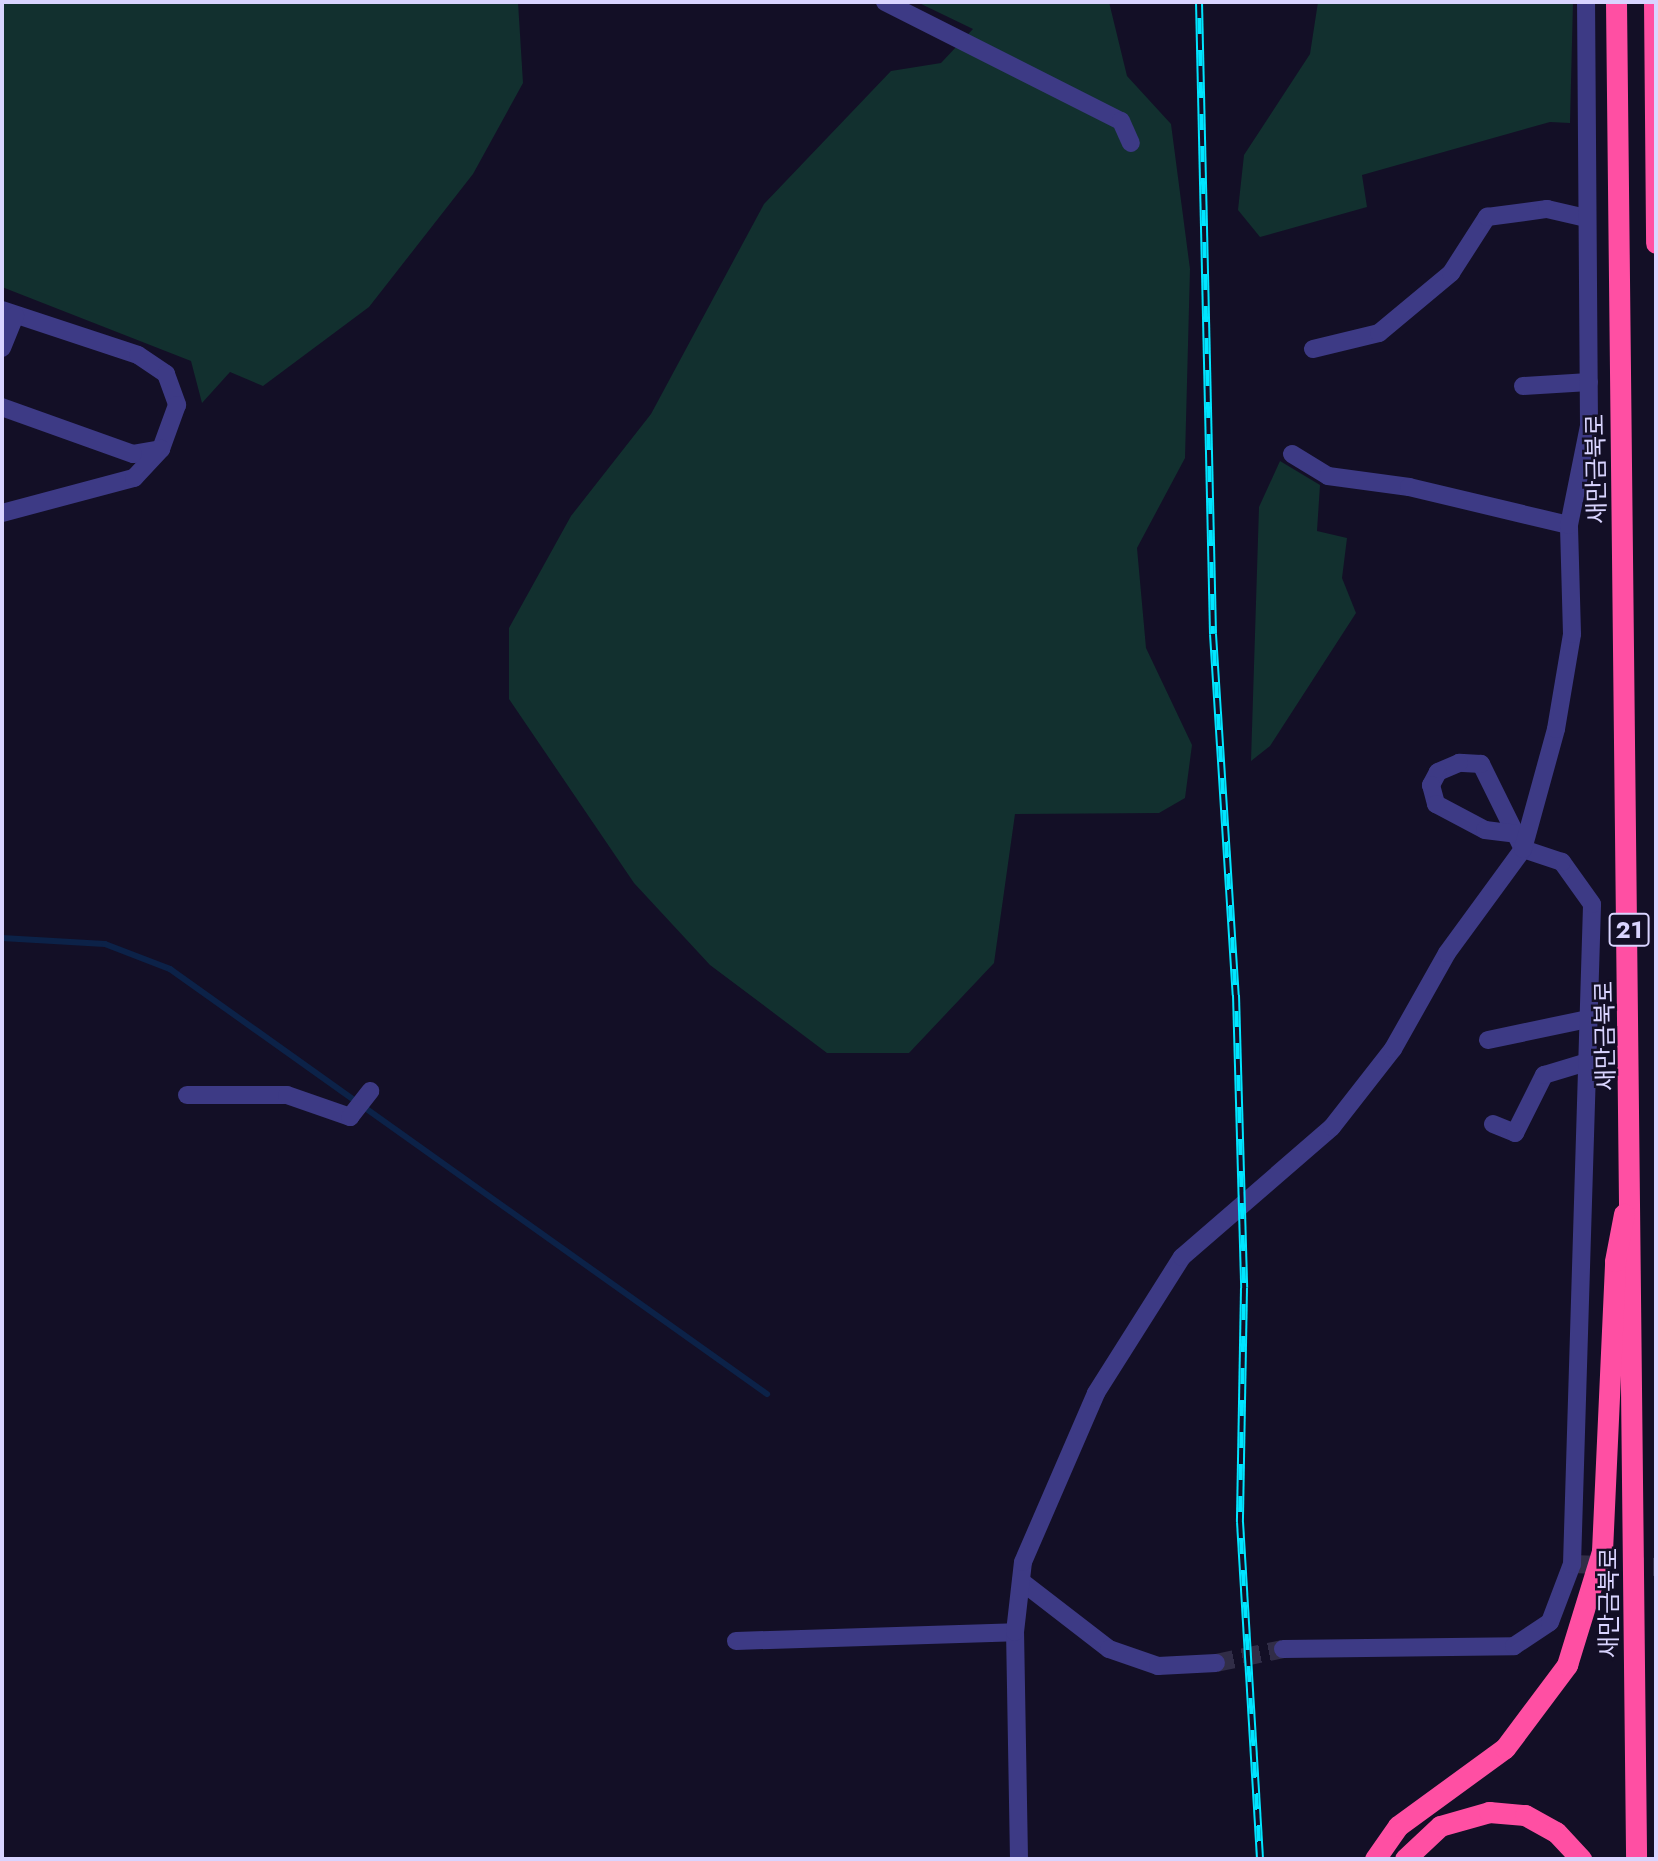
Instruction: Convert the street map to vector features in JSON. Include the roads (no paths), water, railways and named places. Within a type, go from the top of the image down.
[{"type":"highway","name":"새만금북로","points":[[1616,2],[1633,1168],[1636,1859]]},
{"type":"highway","points":[[1654,2],[1656,243]]},
{"type":"highway","points":[[1374,1859],[1398,1826],[1505,1748],[1537,1711],[1567,1665],[1590,1605],[1602,1552],[1615,1261],[1633,1168]]},
{"type":"highway","points":[[1405,1859],[1440,1826],[1489,1812],[1525,1815],[1556,1832],[1581,1859]]},
{"type":"street","points":[[886,2],[1121,121],[1131,144]]},
{"type":"street","points":[[1020,1859],[1015,1632],[1023,1562],[1096,1393],[1182,1256],[1332,1127],[1393,1049],[1447,953],[1519,841],[1556,729],[1572,634],[1569,526],[1590,426],[1586,2]]},
{"type":"street","points":[[1313,349],[1379,333],[1451,273],[1487,217],[1547,209],[1586,218]]},
{"type":"street","points":[[2,348],[8,312],[138,355],[166,374],[177,405],[160,449],[134,478],[2,513]]},
{"type":"street","points":[[1523,386],[1589,382]]},
{"type":"street","points":[[2,407],[133,454],[160,449]]},
{"type":"street","points":[[1292,454],[1352,483],[1409,487],[1569,526]]},
{"type":"street","points":[[1283,1648],[1514,1646],[1550,1622],[1575,1549],[1592,904],[1562,862],[1519,841],[1485,830],[1436,804],[1431,785],[1438,772],[1460,763],[1481,764],[1519,841]]},
{"type":"street","points":[[1488,1040],[1588,1019]]},
{"type":"street","points":[[1493,1124],[1515,1133],[1544,1075],[1587,1062]]},
{"type":"street","points":[[187,1096],[288,1095],[350,1117],[363,1101]]},
{"type":"street","points":[[1021,1581],[1109,1649],[1158,1666],[1216,1663]]},
{"type":"street","points":[[736,1641],[1015,1632]]},
{"type":"waterway","points":[[2,938],[105,944],[170,969],[767,1394]]},
{"type":"tunnel","points":[[1572,1564],[1656,1567]]},
{"type":"tunnel","points":[[1216,1663],[1283,1649]]},
{"type":"railway","points":[[1199,2],[1213,634],[1236,995],[1244,1288],[1240,1522],[1260,1859]]}]
